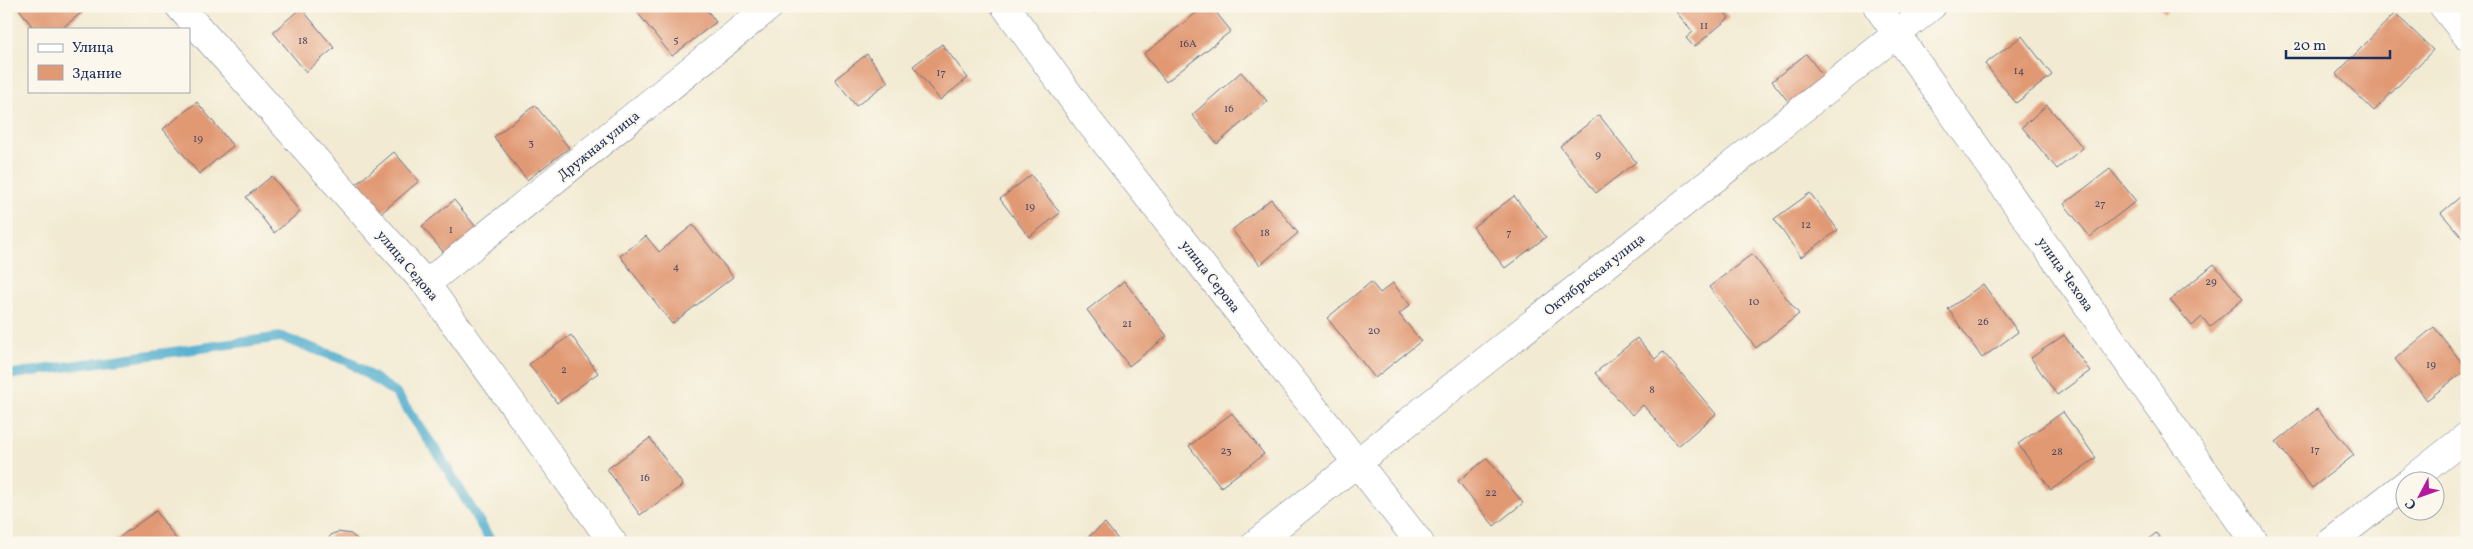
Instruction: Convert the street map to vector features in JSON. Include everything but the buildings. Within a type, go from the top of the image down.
[{"type":"street","name":"Дружная улица","points":[[426,284],[770,6]]},
{"type":"street","name":"улица Серова","points":[[1005,6],[1087,119],[1420,543]]},
{"type":"street","name":"улица Чехова","points":[[1877,6],[2255,543]]},
{"type":"street","name":"Октябрьская улица","points":[[1256,543],[1932,6]]},
{"type":"street","points":[[2443,6],[2467,36]]},
{"type":"street","name":"улица Седова","points":[[190,10],[426,284],[613,543]]},
{"type":"street","points":[[2422,472],[2467,436]]},
{"type":"street","points":[[2330,543],[2396,492]]},
{"type":"waterway","points":[[6,375],[281,337],[348,361],[396,393],[439,455],[492,543]]}]
